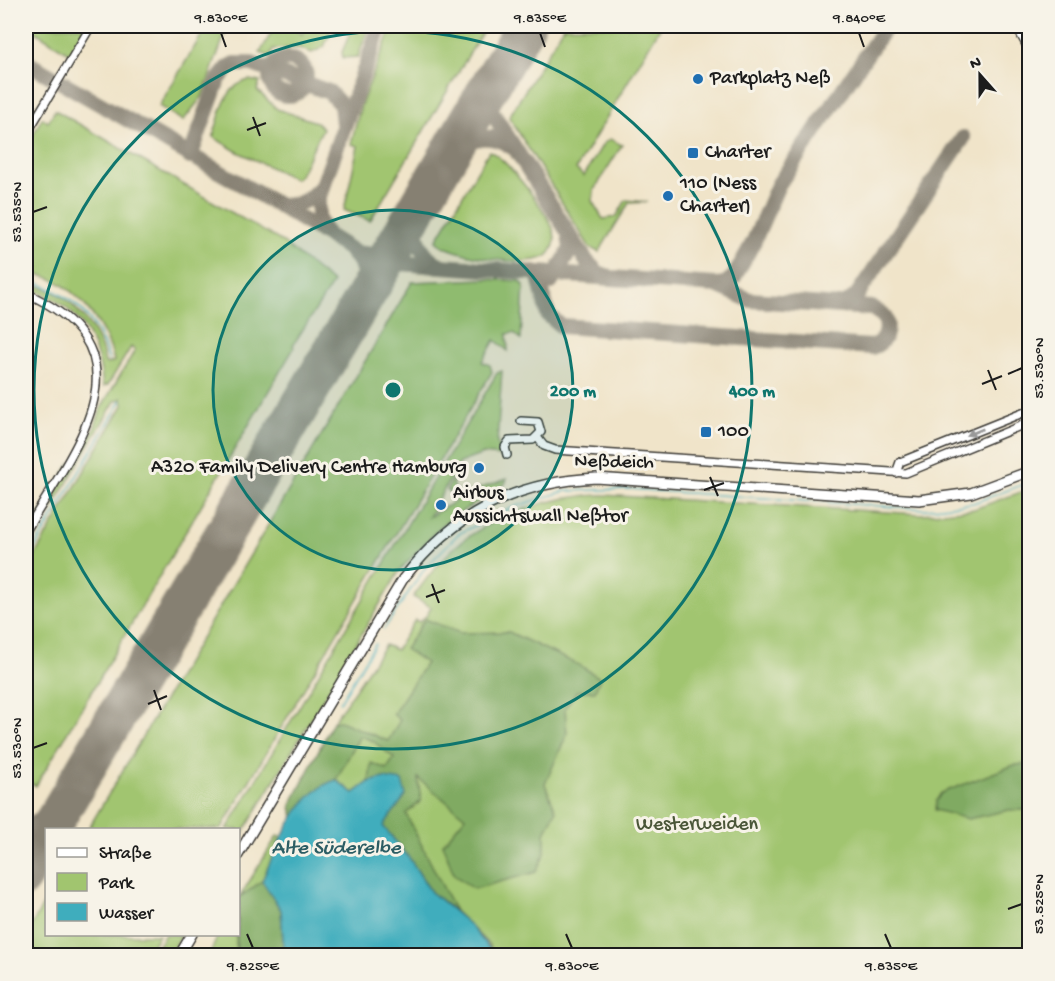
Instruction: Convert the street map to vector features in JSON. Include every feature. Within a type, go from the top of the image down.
[{"type":"street","points":[[26,135],[91,26]]},
{"type":"street","points":[[1016,26],[1029,52]]},
{"type":"street","points":[[26,293],[55,307],[78,328],[92,354],[97,380],[94,406],[88,423],[26,531]]},
{"type":"street","points":[[896,473],[900,462],[1029,410]]},
{"type":"street","points":[[507,455],[505,447],[509,441],[530,440],[541,432],[539,424],[521,421]]},
{"type":"street","points":[[537,437],[544,446],[555,450],[896,473],[918,470],[1029,422]]},
{"type":"street","name":"Neßdeich","points":[[240,852],[403,579],[437,539],[458,522],[489,504],[556,481],[596,478],[919,500],[971,493],[1029,471]]},
{"type":"street","points":[[179,956],[191,936]]},
{"type":"green space","points":[[26,26],[87,26],[70,54]]},
{"type":"green space","points":[[207,26],[228,26],[202,97],[183,121],[159,106]]},
{"type":"green space","points":[[275,26],[288,26],[302,34],[307,26],[333,26],[324,47],[312,53],[299,48],[273,49],[270,56],[260,53]]},
{"type":"green space","points":[[353,26],[369,26],[358,57],[343,58],[342,52]]},
{"type":"green space","points":[[392,26],[486,26],[370,221],[344,210],[358,146],[351,144],[361,105]]},
{"type":"green space","points":[[564,26],[661,26],[576,169],[584,176],[603,144],[610,139],[622,145],[594,190],[592,201],[603,219],[616,217],[626,200],[647,202],[629,203],[599,252],[590,248],[509,117]]},
{"type":"green space","points":[[249,80],[260,82],[257,90],[277,109],[316,122],[323,128],[300,175],[295,179],[236,151],[213,137],[228,95],[241,83]]},
{"type":"green space","points":[[55,110],[281,241],[333,283],[293,345],[294,348],[36,786],[26,780],[26,570],[123,405],[122,398],[115,401],[26,553],[26,538],[70,463],[73,464],[94,429],[101,408],[135,350],[131,347],[108,385],[103,387],[95,349],[76,317],[55,300],[26,285],[53,292],[77,310],[96,335],[105,363],[114,361],[103,332],[83,303],[56,282],[42,276],[26,274],[26,148],[42,118],[48,122]]},
{"type":"green space","points":[[489,151],[516,175],[536,200],[554,232],[552,249],[541,259],[511,261],[474,256],[444,247],[436,241]]},
{"type":"green space","points":[[485,279],[520,281],[524,285],[521,339],[514,333],[507,334],[508,351],[495,340],[482,362],[490,365],[492,372],[222,828],[89,828],[412,282]]},
{"type":"green space","points":[[502,371],[497,443],[502,450],[499,456],[483,454],[459,463],[454,478],[451,477],[429,517],[457,500],[447,490],[452,480],[455,490],[469,492],[507,479],[505,484],[444,523],[400,570],[240,838],[240,828],[228,828],[497,373]]},
{"type":"green space","name":"Westerweiden","points":[[1029,489],[1029,955],[495,955],[489,945],[455,911],[369,782],[354,793],[336,780],[293,818],[291,805],[333,722],[385,645],[396,650],[415,620],[419,622],[427,615],[431,607],[413,597],[455,547],[487,525],[505,516],[544,503],[602,495],[921,514],[974,509]]},
{"type":"green space","points":[[425,619],[460,633],[509,632],[581,666],[600,678],[595,691],[577,691],[565,708],[567,734],[545,784],[556,811],[545,833],[545,853],[536,872],[474,889],[454,875],[443,844],[465,817],[418,778],[421,801],[406,814],[455,911],[431,892],[410,859],[382,825],[384,778],[369,782],[371,763],[387,769],[394,758],[373,741],[360,736],[336,780],[316,791],[293,818],[291,805],[333,722],[340,721],[388,741],[400,720],[393,714],[426,663],[405,649]]},
{"type":"green space","points":[[1029,764],[1029,810],[1009,810],[968,819],[935,810],[936,801],[941,793],[1014,765]]},
{"type":"green space","points":[[277,836],[281,837],[262,881],[240,896]]},
{"type":"green space","points":[[262,881],[281,910],[284,955],[236,955],[237,936],[240,936],[240,897]]},
{"type":"green space","points":[[45,902],[45,936],[158,936],[146,955],[26,955],[26,935]]},
{"type":"green space","points":[[164,936],[181,936],[169,955],[152,955]]},
{"type":"green space","points":[[218,936],[236,936],[236,955],[209,956]]},
{"type":"water","name":"Alte Süderelbe","points":[[384,778],[402,781],[406,795],[383,826],[410,859],[431,892],[468,923],[495,955],[284,955],[281,910],[262,881],[290,822],[311,795],[323,786],[336,780],[354,793],[369,782]]},
{"type":"waterway","points":[[26,278],[69,299],[80,308],[97,330],[109,361]]},
{"type":"waterway","points":[[26,562],[121,401]]},
{"type":"waterway","points":[[384,629],[425,568],[458,534],[514,507],[565,491],[629,489],[926,509],[973,503],[1030,482]]},
{"type":"waterway","points":[[340,702],[375,644]]},
{"type":"taxiway","points":[[327,235],[318,219],[318,199],[380,26]]},
{"type":"taxiway","points":[[716,285],[725,284],[734,277],[753,243],[778,185],[886,26]]},
{"type":"taxiway","points":[[288,59],[301,64],[306,77],[301,90],[288,95],[275,90],[270,77],[275,64],[288,59]]},
{"type":"taxiway","points":[[26,62],[278,205],[369,261],[611,278],[598,273],[587,262],[490,109],[490,85]]},
{"type":"taxiway","points":[[190,157],[218,80],[228,68],[235,64],[252,64],[329,92],[341,105],[343,124]]},
{"type":"taxiway","points":[[453,148],[482,138],[497,139],[512,147]]},
{"type":"taxiway","points":[[838,305],[848,303],[857,295],[963,138]]},
{"type":"taxiway","points":[[278,205],[302,202],[321,187]]},
{"type":"taxiway","points":[[415,211],[417,236],[423,251],[434,262],[442,266]]},
{"type":"taxiway","points":[[551,282],[571,249],[569,235]]},
{"type":"taxiway","points":[[363,299],[366,280],[359,262],[351,252],[376,253],[398,241]]},
{"type":"taxiway","points":[[538,273],[548,315],[561,326],[872,347],[884,339],[887,331],[884,316],[872,308],[750,300],[716,285],[611,278]]},
{"type":"taxiway","points":[[26,825],[47,818],[64,805]]},
{"type":"taxiway","points":[[26,890],[35,878],[45,837]]},
{"type":"runway","points":[[50,828],[525,26]]},
{"type":"runway","points":[[26,870],[45,836]]},
{"type":"place","name":"Parkplatz Neß","points":[[698,79]]},
{"type":"place","name":"Charter","points":[[693,153]]},
{"type":"place","name":"110 (Ness Charter)","points":[[668,196]]},
{"type":"place","name":"100","points":[[706,432]]},
{"type":"place","name":"A320 Family Delivery Centre Hamburg","points":[[479,468]]},
{"type":"place","name":"Airbus Aussichtswall Neßtor","points":[[441,505]]}]
